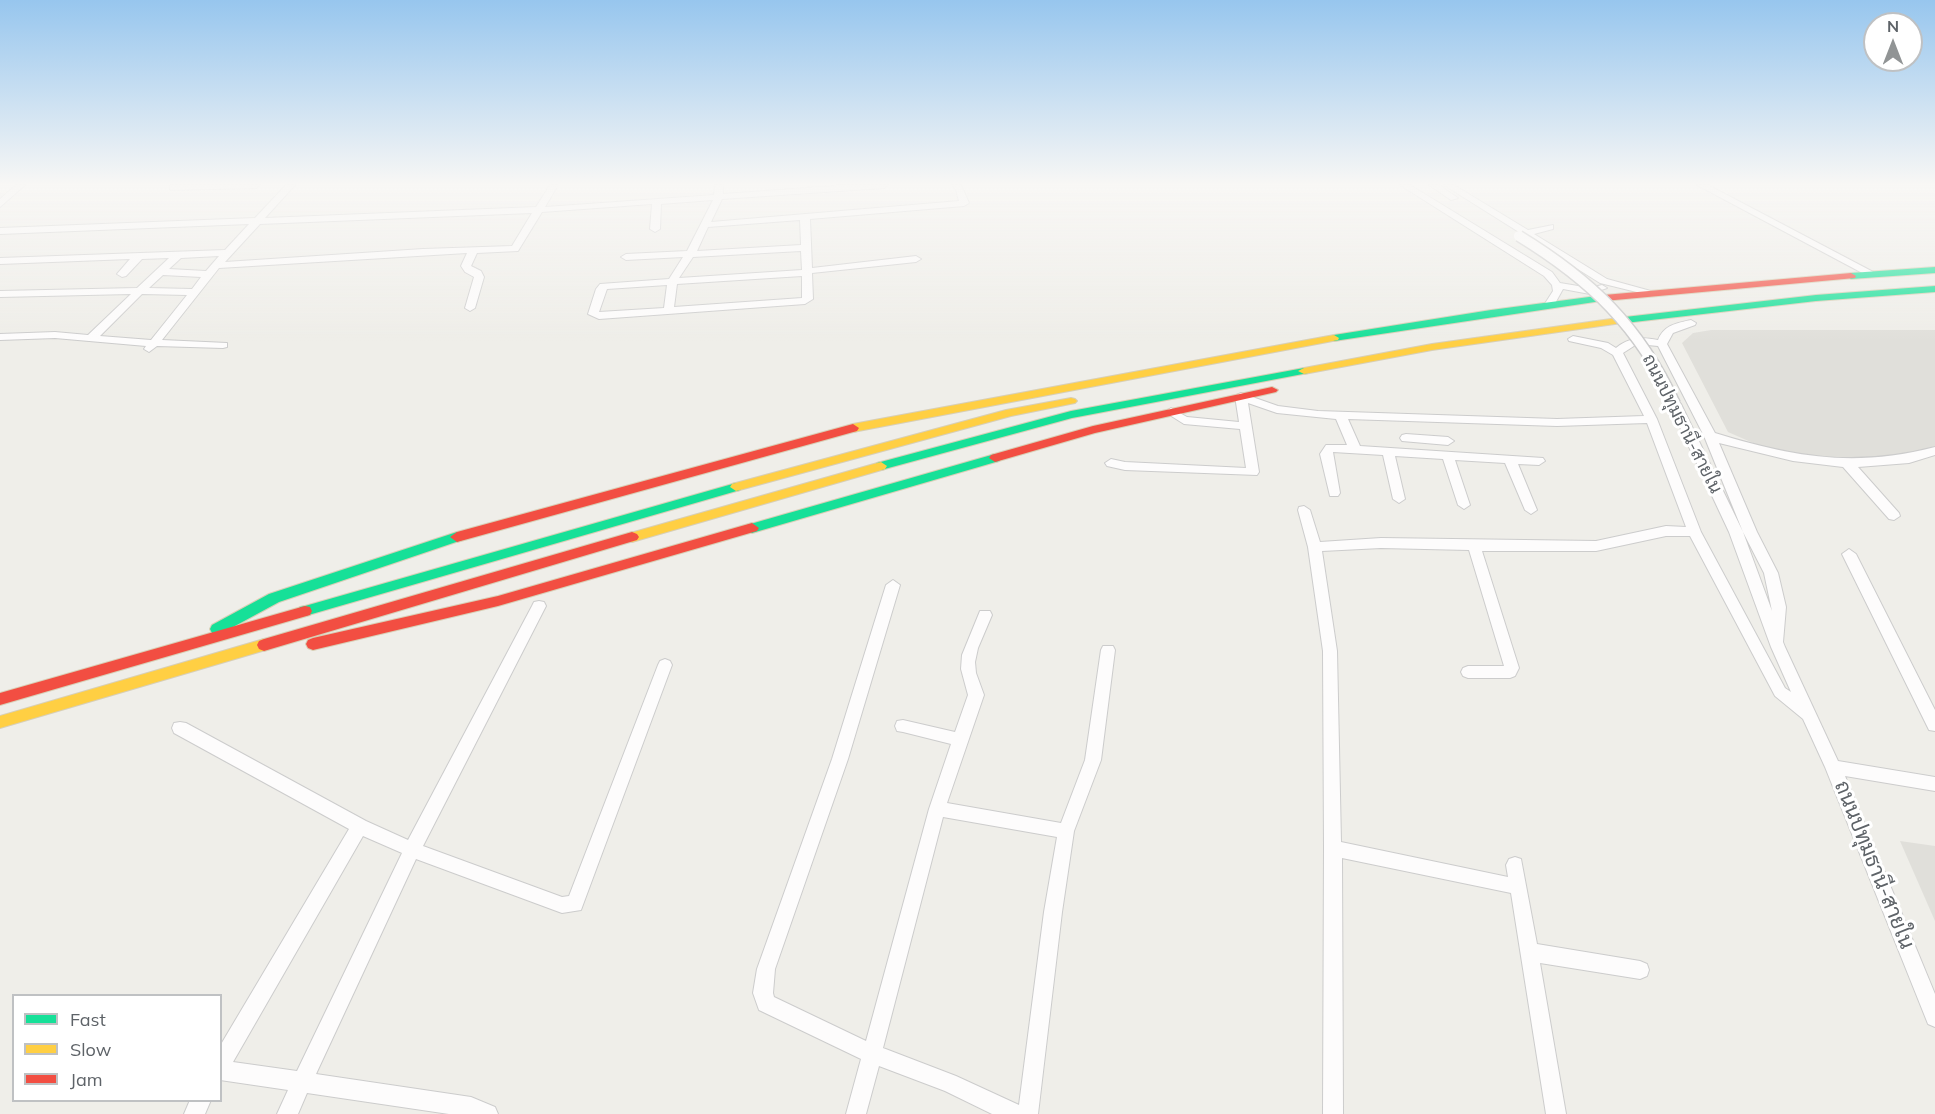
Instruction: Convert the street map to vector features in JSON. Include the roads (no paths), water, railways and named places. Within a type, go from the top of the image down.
[{"type":"main road","points":[[286,644],[831,479],[1067,401],[1219,357],[1406,325],[1549,305],[1691,289],[1935,270]]},
{"type":"main road","points":[[0,699],[826,461],[1067,401],[1419,335],[1654,304],[1935,277]]},
{"type":"main road","points":[[1691,289],[1803,289]]},
{"type":"main road","points":[[193,643],[235,617],[274,598],[381,560],[495,524],[894,418],[1067,401],[1264,377],[1432,347],[1561,328],[1816,298],[1935,289]]},
{"type":"main road","points":[[1727,318],[1816,298]]},
{"type":"main road","points":[[0,722],[190,666],[498,601],[1079,434],[1241,396],[1444,358],[1691,322],[1935,303]]},
{"type":"main road","points":[[1203,375],[1219,357]]},
{"type":"main road","points":[[1264,377],[1324,380]]},
{"type":"street","points":[[150,347],[208,274],[243,237]]},
{"type":"street","points":[[216,265],[423,252],[515,249],[523,237]]},
{"type":"street","points":[[669,310],[672,282],[698,237]]},
{"type":"street","points":[[806,237],[806,248],[807,272],[808,299],[804,301],[599,316],[593,314],[604,286],[807,272],[916,259]]},
{"type":"street","points":[[1488,237],[1540,268],[1557,285],[1590,291],[1602,288],[1605,281]]},
{"type":"street","name":"ถนนปทุมธานี-สายใน","points":[[1526,237],[1607,301],[1653,358],[1736,532],[1778,647],[1833,767],[1935,1017]]},
{"type":"street","points":[[1527,237],[1605,281],[1653,293]]},
{"type":"street","points":[[1801,237],[1872,274]]},
{"type":"street","points":[[423,252],[430,242]]},
{"type":"street","points":[[626,257],[806,248]]},
{"type":"street","points":[[470,308],[479,277],[466,266],[472,251]]},
{"type":"street","points":[[0,261],[228,253]]},
{"type":"street","points":[[91,338],[179,254]]},
{"type":"street","points":[[122,274],[139,256]]},
{"type":"street","points":[[160,272],[208,274]]},
{"type":"street","points":[[1549,305],[1556,295],[1557,285]]},
{"type":"street","points":[[0,294],[193,292]]},
{"type":"street","points":[[1691,322],[1670,329],[1664,334],[1662,344],[1710,436],[1750,532],[1771,573],[1779,607],[1778,647]]},
{"type":"street","points":[[0,338],[55,335],[150,347],[223,345]]},
{"type":"street","name":"ถนนปทุมธานี-สายใน","points":[[1573,339],[1604,345],[1617,354],[1651,419],[1694,532],[1716,576],[1780,692],[1792,704],[1809,715]]},
{"type":"street","points":[[1617,354],[1631,340],[1662,344]]},
{"type":"street","points":[[1241,396],[1250,401],[1294,412],[1529,422],[1651,419]]},
{"type":"street","points":[[1111,463],[1125,466],[1253,472],[1241,396]]},
{"type":"street","points":[[1171,412],[1184,420],[1247,426]]},
{"type":"street","points":[[1340,414],[1355,449]]},
{"type":"street","points":[[1400,417],[1410,453]]},
{"type":"street","points":[[1710,436],[1771,453],[1847,463],[1886,461],[1935,451]]},
{"type":"street","points":[[1406,438],[1448,441]]},
{"type":"street","points":[[1334,493],[1326,454],[1330,448],[1539,461]]},
{"type":"street","points":[[1388,452],[1399,499]]},
{"type":"street","points":[[1448,456],[1464,505]]},
{"type":"street","points":[[1510,460],[1531,510]]},
{"type":"street","points":[[1847,463],[1894,516]]},
{"type":"street","points":[[1304,510],[1315,547],[1330,651],[1333,1114]]},
{"type":"street","points":[[1315,547],[1381,543],[1596,546],[1666,531],[1694,532]]},
{"type":"street","points":[[1468,672],[1502,673],[1510,672],[1512,668],[1474,546]]},
{"type":"street","points":[[1849,554],[1935,725]]},
{"type":"street","points":[[893,585],[840,759],[763,984],[766,1003],[872,1054],[949,1083],[1015,1114]]},
{"type":"street","points":[[287,1114],[412,850],[539,606]]},
{"type":"street","points":[[856,1114],[937,809],[976,695],[977,688],[968,670],[968,660],[985,615]]},
{"type":"street","points":[[1028,1114],[1053,912],[1066,831],[1093,760],[1108,650]]},
{"type":"street","points":[[180,728],[360,826],[412,850],[562,905],[575,904],[665,665]]},
{"type":"street","points":[[903,726],[960,740]]},
{"type":"street","points":[[1833,767],[1935,784]]},
{"type":"street","points":[[937,809],[1066,831]]},
{"type":"street","points":[[222,1065],[360,826]]},
{"type":"street","points":[[1333,848],[1519,887]]},
{"type":"street","points":[[1515,865],[1556,1114]]},
{"type":"street","points":[[1530,952],[1641,970]]},
{"type":"street","points":[[222,1068],[471,1107],[488,1114]]}]
